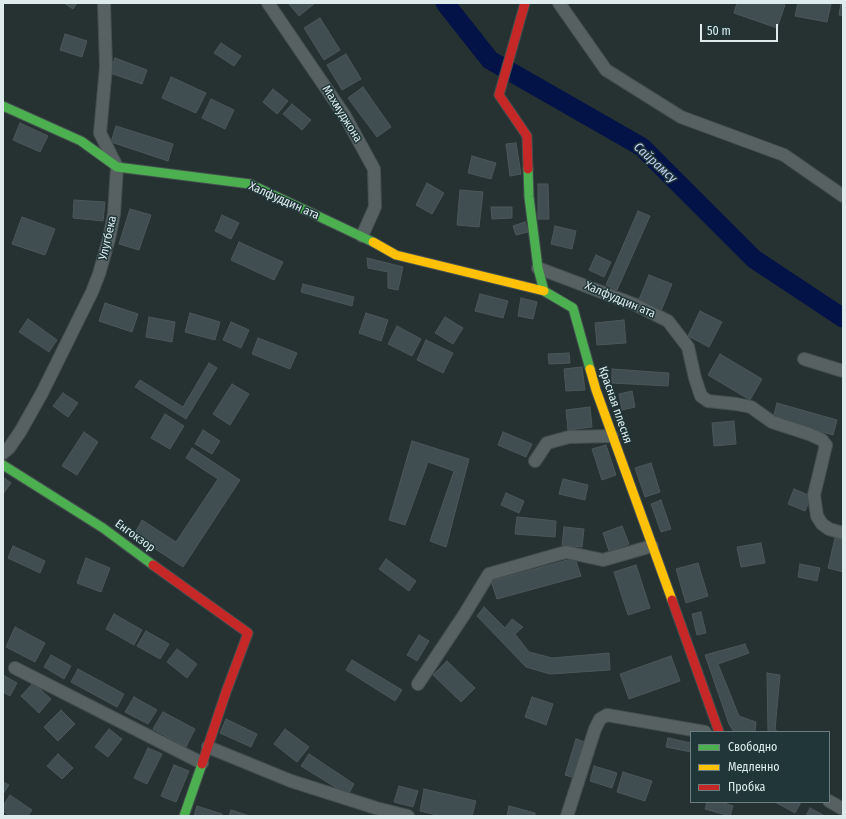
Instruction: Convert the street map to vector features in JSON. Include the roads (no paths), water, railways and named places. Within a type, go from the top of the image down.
[{"type":"street","points":[[104,3],[106,67],[100,133],[117,167]]},
{"type":"street","name":"Махмуджона","points":[[268,3],[346,116],[374,169],[375,207],[362,236]]},
{"type":"street","points":[[525,3],[499,95],[527,136],[529,197],[538,268],[544,291]]},
{"type":"street","points":[[559,3],[606,70],[681,118],[784,155],[843,196]]},
{"type":"street","name":"Халфуддин ата","points":[[3,106],[81,141],[117,167],[250,184],[362,236],[396,255],[544,291]]},
{"type":"street","name":"Улугбека","points":[[3,453],[20,432],[42,393],[92,292],[99,274],[114,214],[117,167]]},
{"type":"street","name":"Халфуддин ата","points":[[538,268],[636,305],[668,321],[688,347],[701,396],[708,401],[750,407],[772,422],[809,434],[822,440],[826,445],[814,495],[817,516],[822,524],[829,529],[843,533]]},
{"type":"street","name":"Красная плесня","points":[[544,291],[573,308],[596,390],[719,731]]},
{"type":"street","points":[[804,359],[843,371]]},
{"type":"street","points":[[535,461],[547,443],[569,437],[612,436]]},
{"type":"street","name":"Енгокзор","points":[[3,465],[103,528],[248,634],[226,692],[208,747]]},
{"type":"street","points":[[418,684],[464,615],[489,574],[566,552],[603,560],[652,546]]},
{"type":"street","points":[[15,668],[202,763]]},
{"type":"street","points":[[567,816],[600,719],[607,715],[699,731]]},
{"type":"street","points":[[184,816],[208,747],[291,781],[376,808],[408,816]]},
{"type":"street","points":[[830,801],[843,809]]},
{"type":"waterway","name":"Сайрамсу","points":[[445,3],[490,60],[642,147],[754,259],[843,318]]}]
